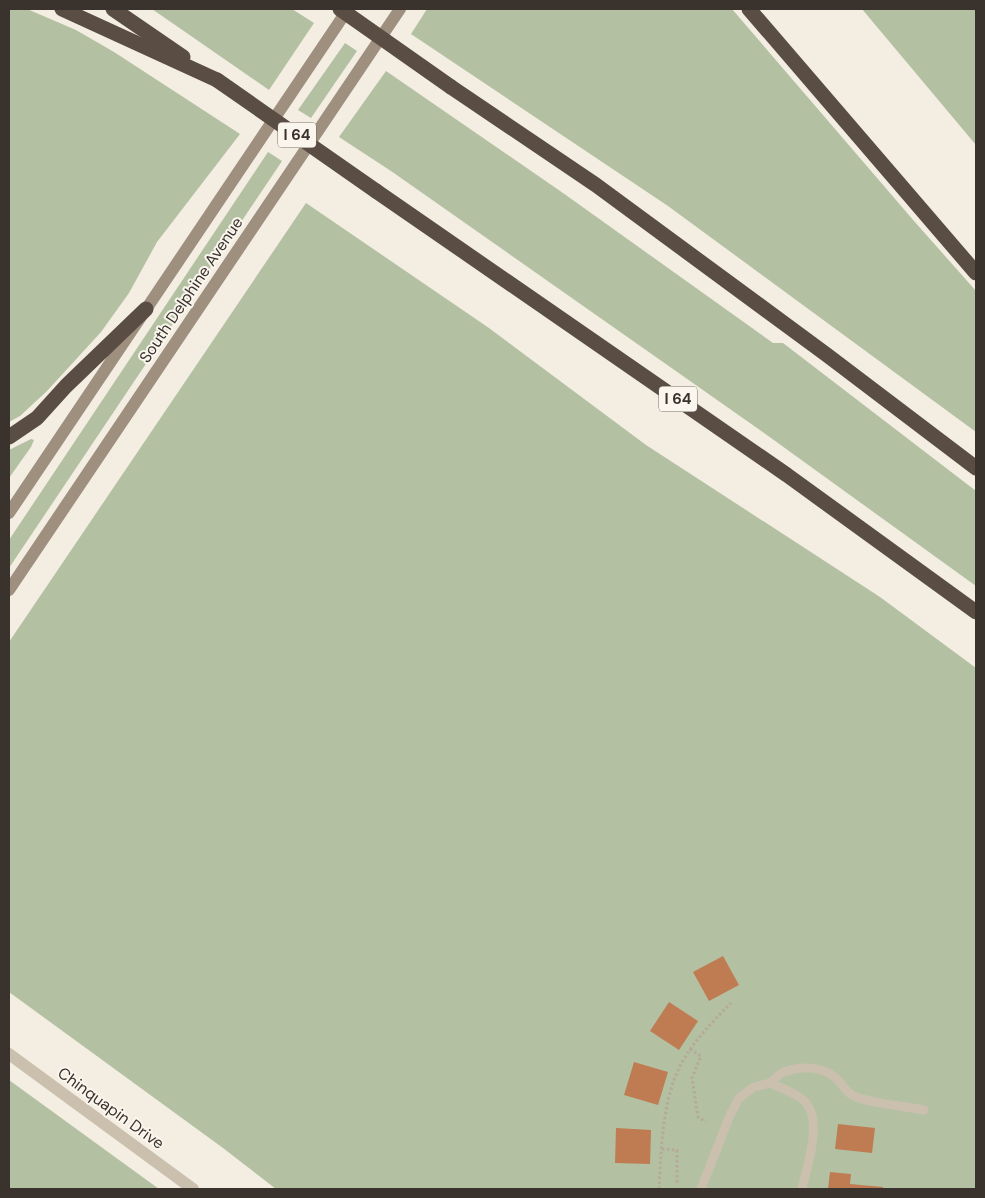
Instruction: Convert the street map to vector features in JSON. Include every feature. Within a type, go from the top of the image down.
[{"type":"highway","points":[[62,9],[217,80]]},
{"type":"highway","name":"I 64","points":[[113,9],[787,475],[976,612]]},
{"type":"highway","points":[[340,9],[604,191],[827,355],[976,468]]},
{"type":"highway","points":[[749,9],[976,273]]},
{"type":"highway","points":[[9,437],[37,418],[66,386],[146,309]]},
{"type":"main road","name":"South Delphine Avenue","points":[[9,513],[348,9]]},
{"type":"main road","name":"South Delphine Avenue","points":[[9,590],[400,9]]},
{"type":"street","name":"Chinquapin Drive","points":[[9,1054],[193,1189]]},
{"type":"lane","points":[[701,1189],[730,1115],[739,1098],[754,1087],[770,1082],[782,1073],[801,1068],[816,1069],[828,1073],[847,1092],[858,1098],[924,1110]]},
{"type":"lane","points":[[770,1082],[803,1100],[812,1110],[813,1131],[802,1189]]},
{"type":"path","points":[[659,1189],[666,1113],[674,1078],[690,1049],[731,1003]]},
{"type":"path","points":[[690,1049],[701,1056],[692,1078],[698,1117],[706,1122]]},
{"type":"path","points":[[662,1149],[678,1150],[677,1185]]},
{"type":"green space","points":[[9,9],[27,9],[76,30],[114,52],[240,134],[157,242],[129,293],[101,332],[47,391],[20,416],[9,422]]},
{"type":"green space","points":[[152,9],[292,9],[314,23],[269,90]]},
{"type":"green space","points":[[427,9],[732,9],[976,291],[976,432],[668,206],[411,34]]},
{"type":"green space","points":[[862,9],[976,9],[976,145]]},
{"type":"green space","points":[[345,43],[357,51],[311,118],[298,110]]},
{"type":"green space","points":[[386,71],[563,193],[773,343],[783,343],[976,491],[976,586],[757,428],[391,171],[339,137]]},
{"type":"green space","points":[[268,152],[282,161],[9,568],[9,540]]},
{"type":"green space","points":[[306,203],[489,328],[646,445],[880,597],[976,668],[976,1189],[276,1189],[223,1148],[9,992],[9,642]]},
{"type":"green space","points":[[31,439],[34,440],[31,447],[9,478],[9,450]]},
{"type":"green space","points":[[9,1080],[159,1189],[9,1189]]},
{"type":"building","points":[[723,956],[739,985],[709,1001],[693,972]]},
{"type":"building","points":[[669,1002],[698,1021],[679,1050],[650,1031]]},
{"type":"building","points":[[634,1062],[668,1072],[658,1105],[624,1095]]},
{"type":"building","points":[[838,1124],[875,1128],[872,1153],[835,1149]]},
{"type":"building","points":[[616,1128],[651,1130],[650,1164],[615,1163]]},
{"type":"building","points":[[830,1172],[851,1174],[850,1184],[883,1187],[883,1189],[828,1189]]}]
